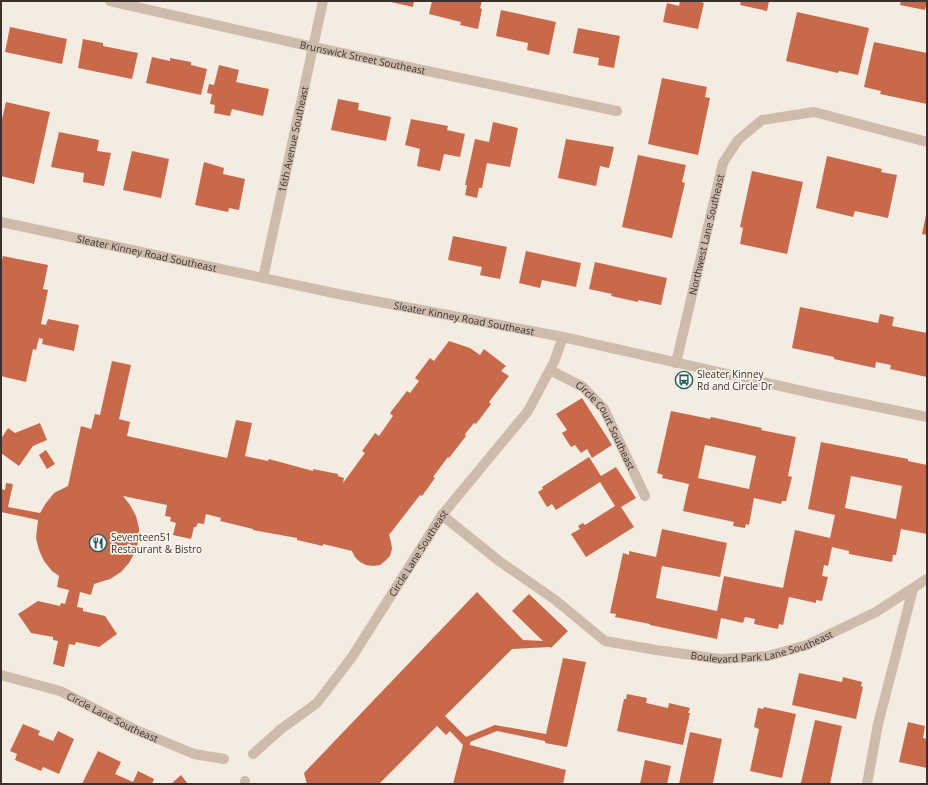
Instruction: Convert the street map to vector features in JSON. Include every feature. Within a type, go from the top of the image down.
[{"type":"street","name":"Brunswick Street Southeast","points":[[110,1],[313,47],[617,111]]},
{"type":"street","name":"16th Avenue Southeast","points":[[263,278],[323,1]]},
{"type":"street","name":"Northwest Lane Southeast","points":[[676,363],[722,163],[738,140],[762,120],[814,112],[927,142]]},
{"type":"street","name":"Sleater Kinney Road Southeast","points":[[1,222],[263,278],[406,307],[563,336],[676,363],[927,417]]},
{"type":"street","name":"Circle Lane Southeast","points":[[253,754],[282,729],[317,703],[352,657],[442,515],[528,411],[550,370],[563,336]]},
{"type":"street","name":"Circle Court Southeast","points":[[550,370],[584,387],[604,409],[646,496]]},
{"type":"street","name":"Boulevard Park Lane Southeast","points":[[442,515],[500,561],[554,599],[605,641],[720,659],[768,656],[807,646],[876,612],[927,579]]},
{"type":"street","points":[[867,784],[878,724],[912,589]]},
{"type":"street","name":"Circle Lane Southeast","points":[[1,675],[60,692],[134,728],[194,754],[224,759]]},
{"type":"building","points":[[386,1],[414,1],[413,7]]},
{"type":"building","points":[[432,1],[482,1],[478,29],[460,25],[461,22],[429,14]]},
{"type":"building","points":[[680,1],[701,1],[704,3],[698,29],[663,22],[667,3],[679,6]]},
{"type":"building","points":[[741,1],[769,1],[767,11],[740,5]]},
{"type":"building","points":[[901,1],[927,2],[925,10],[900,5]]},
{"type":"building","points":[[501,10],[556,22],[549,55],[527,50],[528,43],[496,36]]},
{"type":"building","points":[[797,12],[869,28],[858,75],[839,71],[838,73],[786,61]]},
{"type":"building","points":[[10,27],[67,39],[62,64],[5,52]]},
{"type":"building","points":[[578,28],[620,36],[614,68],[598,65],[599,58],[573,53]]},
{"type":"building","points":[[83,39],[103,43],[103,46],[138,53],[132,79],[78,68]]},
{"type":"building","points":[[874,42],[927,53],[927,104],[880,94],[881,91],[864,87]]},
{"type":"building","points":[[152,57],[170,61],[170,58],[191,62],[191,65],[207,69],[201,95],[146,83]]},
{"type":"building","points":[[219,65],[239,70],[236,82],[269,89],[263,116],[232,109],[230,116],[214,113],[215,105],[210,104],[212,94],[207,93],[209,84],[214,85]]},
{"type":"building","points":[[662,78],[707,87],[705,97],[710,98],[698,155],[648,144]]},
{"type":"building","points":[[338,99],[359,103],[358,110],[391,117],[386,141],[331,130]]},
{"type":"building","points":[[6,102],[50,112],[34,184],[1,176],[1,119]]},
{"type":"building","points":[[411,119],[448,126],[447,130],[465,134],[460,157],[444,154],[440,171],[417,166],[420,149],[405,145]]},
{"type":"building","points":[[493,122],[518,128],[510,167],[487,163],[482,188],[479,188],[477,198],[465,195],[467,185],[465,185],[475,139],[489,142]]},
{"type":"building","points":[[59,132],[99,140],[97,151],[111,153],[104,186],[83,182],[84,173],[51,167]]},
{"type":"building","points":[[566,139],[614,147],[609,168],[600,166],[596,186],[558,178]]},
{"type":"building","points":[[132,151],[169,159],[161,198],[123,190]]},
{"type":"building","points":[[638,155],[686,165],[682,182],[685,183],[672,238],[622,227]]},
{"type":"building","points":[[827,156],[882,169],[881,172],[897,175],[888,218],[855,211],[853,217],[816,208]]},
{"type":"building","points":[[204,162],[224,168],[223,174],[245,179],[239,210],[229,208],[228,212],[195,205]]},
{"type":"building","points":[[752,171],[803,182],[787,254],[740,244],[743,228],[740,227]]},
{"type":"building","points":[[927,215],[927,235],[922,234]]},
{"type":"building","points":[[453,236],[507,247],[500,279],[480,275],[482,267],[448,260]]},
{"type":"building","points":[[526,251],[581,263],[576,287],[542,280],[540,288],[519,283]]},
{"type":"building","points":[[3,256],[48,265],[43,289],[48,290],[41,324],[46,325],[48,319],[79,325],[74,351],[42,344],[43,339],[39,338],[36,350],[33,349],[26,382],[1,376],[1,265]]},
{"type":"building","points":[[595,262],[667,278],[661,305],[611,296],[612,294],[589,289]]},
{"type":"building","points":[[800,307],[878,323],[880,314],[894,317],[892,326],[927,333],[927,377],[890,369],[891,365],[876,362],[875,368],[792,348]]},
{"type":"building","points":[[449,341],[470,348],[480,355],[484,349],[506,366],[501,371],[509,376],[489,402],[491,404],[476,424],[474,423],[465,434],[466,436],[433,477],[435,478],[422,496],[420,495],[389,535],[392,549],[390,556],[385,561],[380,565],[366,565],[355,557],[352,551],[297,540],[297,538],[253,530],[220,521],[221,518],[206,514],[204,524],[198,523],[196,527],[194,527],[191,539],[173,535],[176,523],[170,521],[171,517],[165,516],[167,505],[123,496],[136,516],[139,528],[139,540],[135,552],[129,563],[121,572],[110,579],[94,584],[91,595],[80,592],[77,607],[83,608],[83,611],[105,616],[117,634],[99,647],[76,642],[75,645],[69,644],[64,667],[53,664],[58,641],[53,640],[53,637],[31,633],[18,614],[38,601],[60,606],[61,603],[65,604],[69,590],[57,587],[59,576],[52,571],[44,561],[39,550],[36,538],[38,520],[1,512],[1,489],[5,490],[6,483],[13,484],[8,507],[40,513],[54,493],[68,486],[81,426],[91,429],[95,414],[100,415],[112,361],[131,365],[119,419],[130,422],[127,436],[227,458],[236,420],[252,423],[245,456],[268,461],[269,459],[313,471],[313,469],[338,474],[338,476],[344,478],[343,483],[365,453],[362,451],[375,433],[379,436],[393,416],[390,413],[407,391],[410,393],[419,381],[415,378],[430,358],[434,361]]},
{"type":"building","points":[[582,398],[612,445],[592,458],[587,449],[581,453],[575,445],[571,447],[562,433],[567,430],[556,414]]},
{"type":"building","points":[[671,411],[710,419],[711,417],[762,428],[761,430],[796,437],[788,476],[792,477],[786,501],[782,501],[781,504],[754,498],[749,525],[746,524],[745,528],[733,526],[734,522],[683,511],[689,484],[662,478],[663,475],[657,473]],"holes":[[[705,445],[756,456],[749,489],[698,478]]]},
{"type":"building","points":[[40,423],[47,440],[33,446],[19,466],[1,453],[1,439],[8,428],[15,433]]},
{"type":"building","points":[[821,442],[908,459],[908,461],[927,465],[927,534],[901,529],[896,555],[893,555],[892,562],[849,554],[849,551],[832,547],[828,566],[824,565],[822,576],[828,577],[822,601],[816,600],[816,603],[789,597],[783,625],[779,624],[778,629],[754,624],[755,619],[745,617],[743,623],[721,618],[717,639],[615,617],[616,614],[610,613],[623,553],[629,555],[629,551],[656,557],[662,529],[727,543],[720,577],[662,566],[656,598],[717,611],[724,576],[783,588],[795,530],[830,538],[835,515],[808,509]],"holes":[[[851,476],[902,486],[896,519],[845,508]]]},
{"type":"building","points":[[46,450],[55,464],[47,469],[39,455]]},
{"type":"building","points":[[589,457],[601,476],[616,467],[636,498],[621,507],[634,527],[586,557],[571,534],[580,529],[578,526],[583,523],[585,525],[615,506],[600,482],[556,510],[552,504],[547,507],[538,492],[543,489],[542,487]]},
{"type":"building","points":[[477,592],[523,640],[543,641],[512,611],[529,594],[568,631],[551,648],[512,649],[445,716],[466,737],[495,725],[546,734],[563,658],[586,662],[567,747],[497,731],[470,742],[470,745],[566,770],[563,784],[453,784],[463,745],[450,731],[446,735],[437,726],[379,784],[307,784],[304,773]]},
{"type":"building","points":[[799,673],[842,682],[843,677],[862,682],[861,686],[863,687],[856,719],[792,705]]},
{"type":"building","points":[[627,694],[647,698],[646,703],[668,708],[669,703],[690,708],[683,745],[617,731],[624,699],[626,699]]},
{"type":"building","points":[[764,707],[796,714],[782,778],[750,771],[759,729],[754,727],[758,708],[763,709]]},
{"type":"building","points":[[815,720],[842,726],[830,784],[801,783]]},
{"type":"building","points":[[908,722],[925,726],[923,738],[927,739],[927,768],[899,762]]},
{"type":"building","points":[[23,724],[40,731],[38,735],[53,741],[58,731],[74,739],[59,774],[43,767],[41,771],[15,760],[17,754],[10,751]]},
{"type":"building","points":[[690,732],[722,739],[713,783],[716,784],[679,784]]},
{"type":"building","points":[[98,751],[121,762],[115,774],[133,782],[138,771],[154,779],[152,784],[82,784]]},
{"type":"building","points":[[645,760],[671,766],[667,784],[640,784]]},
{"type":"building","points":[[181,775],[188,784],[171,784]]},
{"type":"place","name":"Sleater Kinney Rd and Circle Dr","points":[[684,380]]},
{"type":"place","name":"Seventeen51 Restaurant & Bistro","points":[[98,543]]}]
